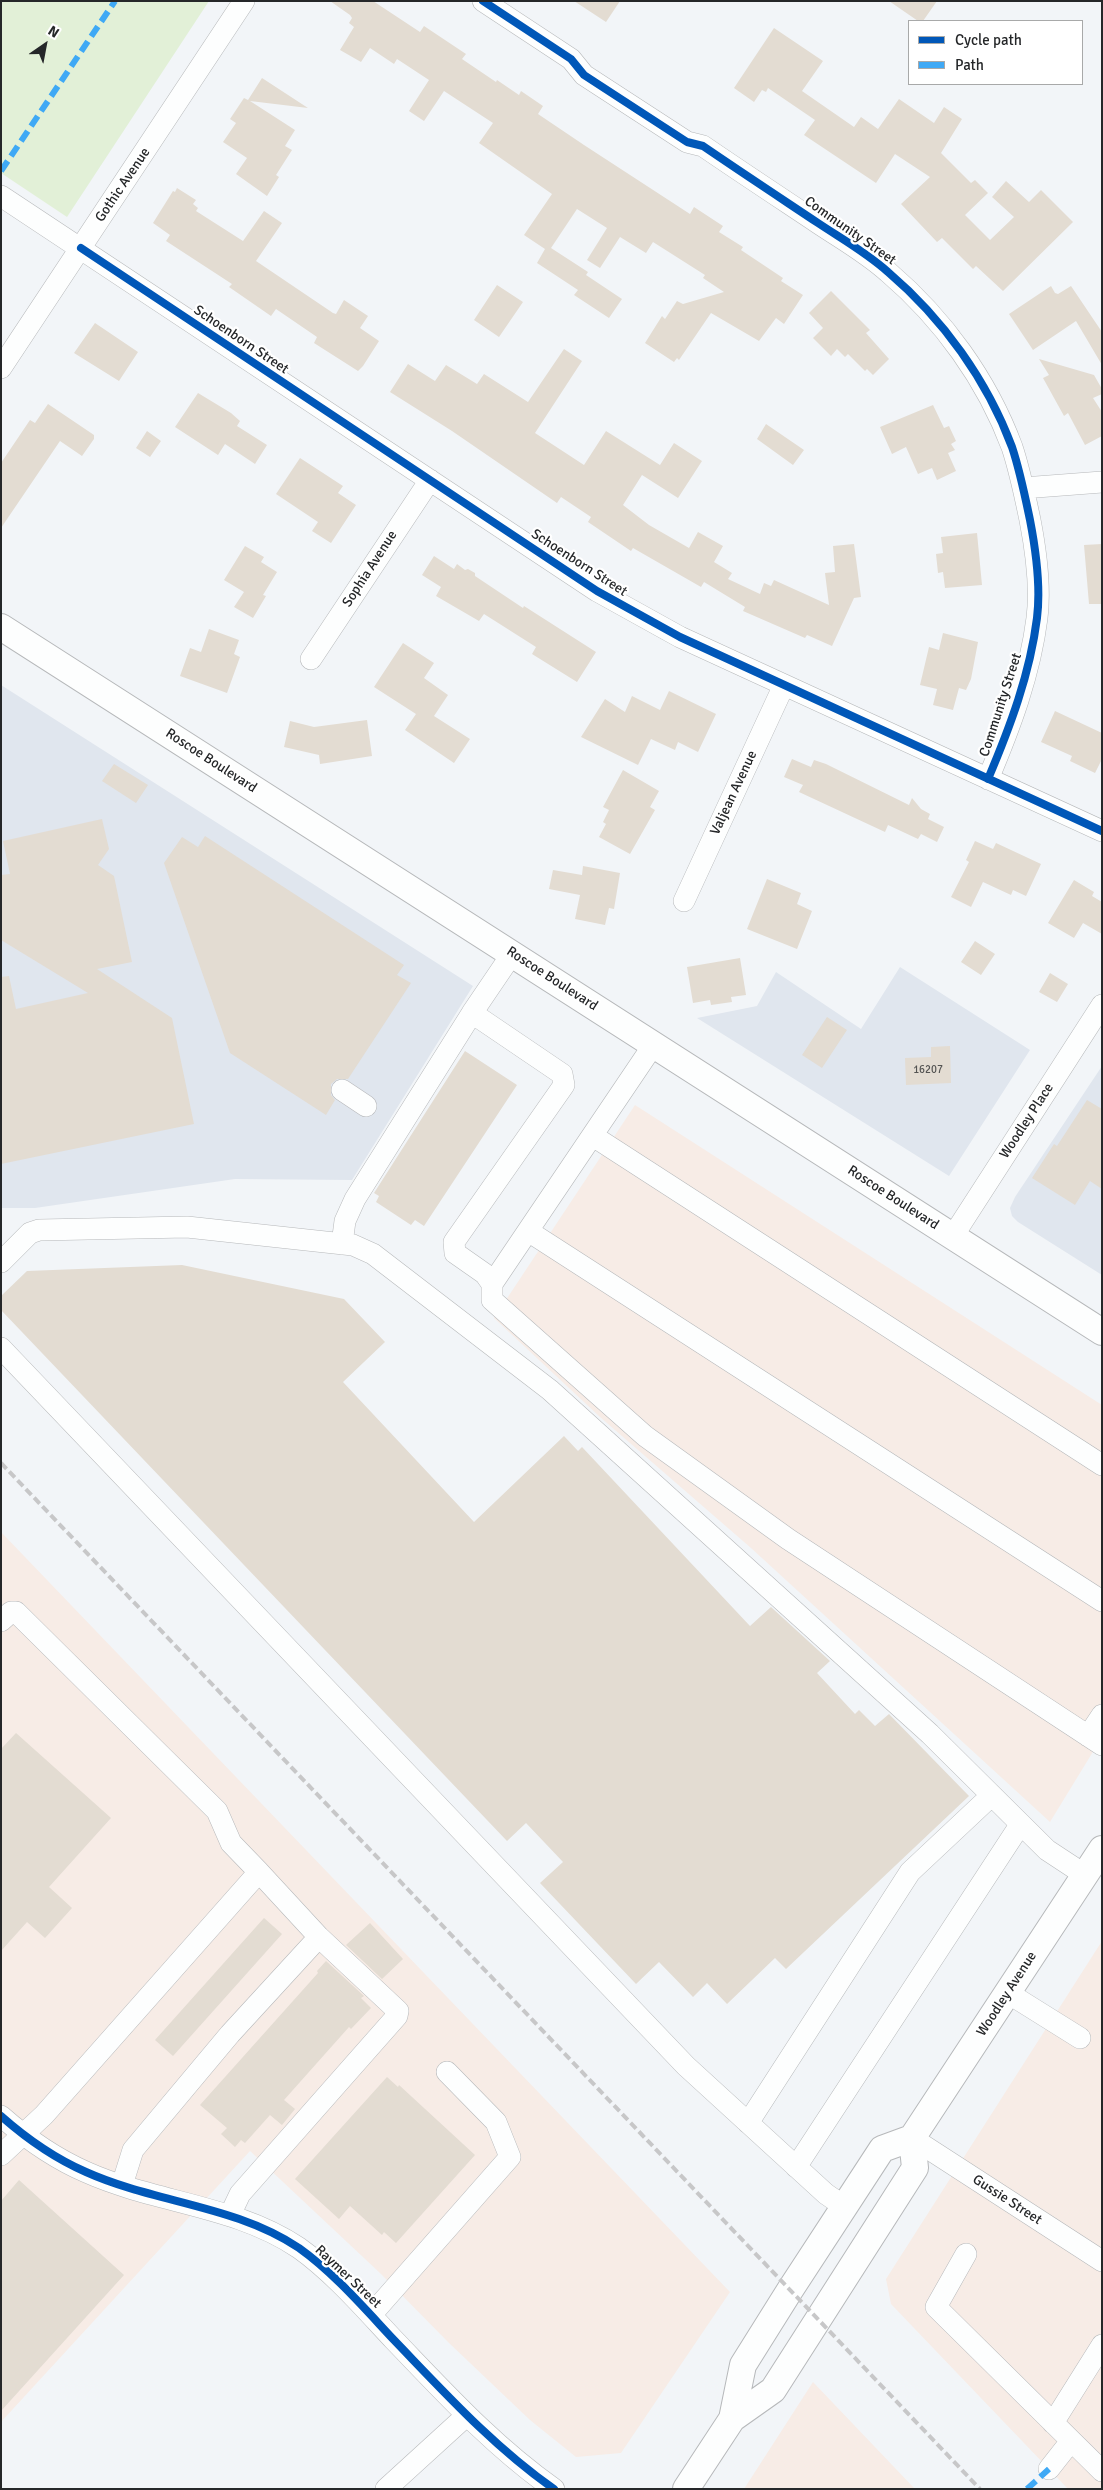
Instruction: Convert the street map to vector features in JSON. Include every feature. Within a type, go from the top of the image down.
[{"type":"main road","name":"Roscoe Boulevard","points":[[1,627],[1102,1332]]},
{"type":"main road","name":"Woodley Avenue","points":[[912,2138],[1102,1849]]},
{"type":"main road","points":[[686,2489],[732,2419],[773,2390],[793,2359],[915,2168],[912,2138],[882,2149],[743,2365],[732,2419]]},
{"type":"street","name":"Gothic Avenue","points":[[1,368],[244,1]]},
{"type":"street","name":"Community Street","points":[[483,1],[571,59],[584,75],[687,142],[703,146],[871,258],[889,273],[943,328],[990,397],[1013,449],[1023,488],[1034,539],[1038,577],[1038,616],[1022,688],[1009,729],[988,779]]},
{"type":"street","name":"Schoenborn Street","points":[[1,196],[597,591],[634,613],[680,637],[1102,831]]},
{"type":"street","name":"Sophia Avenue","points":[[311,658],[430,480]]},
{"type":"street","points":[[1023,488],[1102,482]]},
{"type":"street","name":"Valjean Avenue","points":[[684,901],[784,685]]},
{"type":"street","points":[[342,1244],[345,1221],[355,1199],[472,1013],[512,954]]},
{"type":"street","name":"Woodley Place","points":[[953,1236],[1102,1005]]},
{"type":"street","points":[[472,1013],[562,1074],[564,1085],[454,1242],[455,1253],[485,1274],[492,1284]]},
{"type":"street","points":[[654,1044],[492,1284],[492,1300],[645,1436],[788,1539],[1095,1741],[1102,1715]]},
{"type":"street","points":[[342,1090],[366,1106]]},
{"type":"street","points":[[593,1136],[1102,1465]]},
{"type":"street","points":[[1,1262],[30,1233],[39,1230],[187,1227],[342,1244],[364,1249],[373,1254],[550,1390],[930,1734],[1047,1850],[1085,1875]]},
{"type":"street","points":[[528,1231],[1102,1601]]},
{"type":"street","points":[[1,1348],[679,2058],[826,2194],[845,2207]]},
{"type":"street","points":[[1,1621],[11,1612],[16,1612],[217,1811],[230,1843],[319,1936],[398,2011],[397,2016],[261,2168],[240,2194],[230,2215]]},
{"type":"street","points":[[748,2123],[910,1872],[991,1796]]},
{"type":"street","points":[[796,2167],[1020,1825]]},
{"type":"street","points":[[1,2155],[23,2136],[52,2106],[258,1872]]},
{"type":"street","points":[[122,2185],[133,2150],[230,2034],[319,1936]]},
{"type":"street","points":[[1008,1993],[1080,2038]]},
{"type":"street","points":[[371,2315],[510,2157],[496,2122],[447,2072]]},
{"type":"street","name":"Raymer Street","points":[[1,2116],[23,2136],[52,2156],[87,2173],[122,2185],[230,2215],[270,2231],[299,2248],[323,2267],[492,2441],[554,2489]]},
{"type":"street","name":"Gussie Street","points":[[912,2138],[1102,2261]]},
{"type":"street","points":[[966,2254],[936,2307],[1102,2472]]},
{"type":"street","points":[[1054,2423],[1102,2345]]},
{"type":"street","points":[[386,2489],[466,2416]]},
{"type":"street","points":[[1049,2469],[1071,2440]]},
{"type":"shaded area","points":[[1,685],[473,986],[352,1180],[235,1179],[35,1208],[1,1208]]},
{"type":"shaded area","points":[[900,967],[1030,1050],[949,1176],[697,1018],[757,1006],[776,972],[861,1029]]},
{"type":"shaded area","points":[[1102,1066],[1102,1275],[1018,1222],[1012,1216],[1010,1208],[1015,1197]]},
{"type":"shaded area","points":[[635,1105],[1102,1405],[1102,1737],[1050,1822],[751,1548],[600,1417],[494,1318]]},
{"type":"shaded area","points":[[1,1532],[730,2292],[621,2453],[576,2457],[530,2420],[449,2343],[381,2274],[250,2151],[1,2422]]},
{"type":"shaded area","points":[[1102,1941],[1102,2489],[1068,2489],[891,2304],[886,2279]]},
{"type":"shaded area","points":[[813,2382],[915,2489],[744,2489]]},
{"type":"green space","points":[[1,1],[209,1],[67,217],[1,173]]},
{"type":"building","points":[[330,1],[373,1],[420,32],[424,26],[466,54],[462,59],[496,82],[497,80],[519,95],[521,91],[543,106],[538,114],[584,145],[690,214],[694,207],[723,226],[719,232],[743,247],[741,250],[783,278],[781,281],[803,295],[784,324],[776,318],[759,341],[711,313],[679,360],[677,358],[674,362],[645,343],[662,316],[665,319],[677,301],[683,304],[724,292],[703,278],[705,275],[653,242],[646,253],[620,237],[600,268],[587,260],[607,228],[577,209],[551,248],[588,272],[586,275],[622,299],[609,318],[574,295],[578,290],[537,263],[545,249],[524,235],[552,194],[479,143],[493,123],[444,91],[424,121],[409,111],[429,80],[397,59],[394,64],[370,48],[361,62],[340,50],[354,27],[349,23],[352,18],[350,15]]},
{"type":"building","points":[[574,1],[620,1],[606,22]]},
{"type":"building","points":[[889,1],[937,1],[924,20],[917,20]]},
{"type":"building","points":[[774,28],[823,61],[802,91],[854,127],[861,117],[878,129],[899,99],[934,123],[944,107],[962,119],[941,153],[971,183],[975,180],[988,193],[965,215],[990,240],[1014,217],[992,197],[1006,181],[1029,202],[1041,190],[1073,222],[1003,291],[976,266],[973,269],[942,238],[937,242],[901,204],[930,177],[895,154],[876,183],[804,135],[815,120],[768,88],[766,92],[762,90],[754,102],[734,88]]},
{"type":"building","points":[[262,78],[308,108],[250,101],[295,130],[285,146],[292,150],[276,175],[279,177],[267,196],[236,174],[247,158],[223,142],[236,123],[230,119],[244,98],[248,100]]},
{"type":"building","points":[[177,188],[196,200],[193,204],[198,208],[196,211],[243,241],[264,211],[282,223],[256,261],[333,313],[336,314],[344,300],[368,316],[360,328],[379,341],[363,366],[358,371],[314,343],[317,337],[276,309],[271,316],[229,287],[232,284],[166,241],[170,235],[153,223],[173,191],[175,192]]},
{"type":"building","points":[[497,285],[523,302],[499,337],[474,320]]},
{"type":"building","points":[[1051,286],[1055,293],[1058,294],[1071,286],[1102,332],[1102,365],[1076,321],[1033,350],[1009,314]]},
{"type":"building","points":[[831,291],[870,330],[866,333],[889,359],[873,375],[867,369],[865,371],[848,354],[845,357],[837,349],[831,356],[813,338],[823,328],[809,313]]},
{"type":"building","points":[[95,323],[138,352],[119,381],[74,353]]},
{"type":"building","points":[[564,349],[582,361],[535,433],[584,465],[606,431],[660,465],[674,443],[702,461],[678,498],[642,475],[623,505],[649,525],[689,548],[698,532],[723,546],[714,562],[732,573],[728,579],[760,594],[764,583],[771,586],[774,580],[829,605],[825,573],[835,572],[833,546],[854,544],[861,597],[854,598],[832,646],[807,635],[805,638],[743,611],[745,607],[704,582],[701,587],[633,548],[631,551],[588,522],[591,517],[561,497],[557,503],[452,431],[390,392],[408,364],[435,381],[446,365],[477,384],[484,374],[528,402]]},
{"type":"building","points":[[1039,359],[1094,375],[1102,389],[1102,394],[1093,398],[1102,412],[1102,436],[1085,445],[1068,413],[1064,416],[1043,378],[1049,375]]},
{"type":"building","points":[[198,393],[231,413],[240,421],[237,426],[267,445],[255,464],[225,444],[218,455],[175,427]]},
{"type":"building","points":[[48,404],[94,435],[94,439],[82,456],[60,441],[1,528],[1,463],[30,420],[35,423]]},
{"type":"building","points":[[933,405],[944,428],[949,426],[956,441],[951,444],[955,450],[948,453],[956,471],[937,480],[932,468],[918,474],[906,447],[892,454],[880,427]]},
{"type":"building","points":[[766,424],[804,450],[793,465],[757,439]]},
{"type":"building","points":[[147,431],[161,441],[150,457],[136,448]]},
{"type":"building","points":[[300,458],[343,486],[338,493],[356,505],[331,543],[312,531],[318,522],[276,494]]},
{"type":"building","points":[[977,533],[982,585],[945,588],[943,572],[938,573],[936,554],[943,553],[941,537]]},
{"type":"building","points":[[1102,544],[1102,604],[1089,604],[1084,545]]},
{"type":"building","points":[[245,546],[264,557],[261,562],[277,572],[263,595],[266,596],[253,618],[234,607],[244,592],[224,580]]},
{"type":"building","points":[[434,556],[454,569],[457,564],[465,570],[468,569],[475,573],[475,576],[523,608],[524,606],[596,652],[577,682],[532,654],[536,647],[484,614],[479,621],[436,596],[441,587],[422,575]]},
{"type":"building","points":[[209,629],[239,640],[234,654],[240,657],[227,693],[180,676],[190,648],[201,652]]},
{"type":"building","points":[[943,633],[978,642],[971,679],[966,690],[959,688],[953,710],[933,705],[937,689],[920,685],[929,647],[939,650]]},
{"type":"building","points":[[403,643],[434,663],[424,678],[448,695],[434,716],[470,739],[454,763],[405,730],[416,714],[374,687]]},
{"type":"building","points":[[669,691],[716,714],[698,752],[678,742],[675,750],[651,739],[638,765],[581,737],[605,699],[625,712],[632,696],[660,710]]},
{"type":"building","points":[[1055,711],[1102,733],[1102,759],[1095,773],[1070,761],[1072,756],[1041,742]]},
{"type":"building","points":[[367,720],[372,756],[320,764],[319,755],[284,747],[290,721],[314,727]]},
{"type":"building","points":[[792,759],[811,767],[814,760],[826,764],[909,805],[912,798],[921,809],[930,814],[928,819],[944,827],[937,842],[921,834],[918,839],[888,825],[885,832],[799,792],[803,785],[784,777]]},
{"type":"building","points":[[114,764],[148,785],[136,803],[102,781]]},
{"type":"building","points":[[623,770],[659,791],[650,807],[655,810],[630,854],[599,837],[606,824],[603,822],[609,810],[603,807]]},
{"type":"building","points":[[102,819],[109,849],[98,865],[114,876],[132,962],[97,969],[172,1018],[194,1124],[1,1164],[1,977],[9,976],[16,1009],[88,993],[1,940],[1,875],[10,874],[3,841]]},
{"type":"building","points":[[205,836],[404,965],[397,975],[411,983],[348,1079],[337,1079],[331,1084],[331,1095],[335,1100],[326,1115],[230,1053],[164,863],[182,837],[198,847]]},
{"type":"building","points":[[975,841],[993,849],[996,843],[1041,864],[1026,896],[1013,890],[1011,895],[983,882],[971,907],[951,897],[969,862],[966,860]]},
{"type":"building","points":[[583,866],[620,873],[614,909],[609,908],[605,925],[575,919],[580,895],[549,889],[553,870],[582,875]]},
{"type":"building","points":[[767,879],[801,893],[797,904],[812,911],[797,949],[747,929]]},
{"type":"building","points":[[1074,880],[1094,892],[1092,896],[1102,902],[1102,934],[1083,923],[1074,938],[1048,923]]},
{"type":"building","points":[[975,941],[995,954],[981,975],[961,962]]},
{"type":"building","points":[[740,958],[746,995],[731,997],[732,1002],[711,1005],[710,1000],[693,1003],[687,967]]},
{"type":"building","points":[[1050,973],[1068,984],[1057,1002],[1039,992]]},
{"type":"building","points":[[827,1017],[847,1030],[822,1068],[802,1055]]},
{"type":"building","points":[[950,1046],[951,1083],[906,1085],[905,1058],[931,1057],[931,1047]]},
{"type":"building","points":[[465,1051],[517,1085],[424,1226],[415,1220],[411,1225],[376,1202],[379,1196],[374,1193]]},
{"type":"building","points":[[1087,1100],[1102,1109],[1102,1189],[1090,1181],[1075,1205],[1032,1178],[1054,1144],[1057,1146]]},
{"type":"building","points":[[182,1265],[344,1299],[385,1342],[343,1382],[474,1522],[564,1436],[578,1451],[582,1447],[750,1626],[771,1607],[830,1661],[817,1673],[855,1714],[859,1710],[875,1726],[889,1714],[969,1796],[786,1969],[775,1958],[727,2004],[707,1983],[693,1997],[659,1962],[636,1984],[540,1883],[563,1862],[526,1823],[507,1841],[1,1310],[1,1296],[27,1271]]},
{"type":"building","points":[[16,1733],[111,1818],[49,1887],[72,1908],[45,1938],[27,1922],[1,1951],[1,1749]]},
{"type":"building","points":[[264,1918],[282,1934],[173,2056],[155,2040]]},
{"type":"building","points":[[370,1923],[403,1959],[382,1979],[346,1945]]},
{"type":"building","points":[[326,1961],[364,1996],[361,1998],[371,2008],[351,2029],[349,2027],[284,2100],[295,2109],[282,2125],[270,2115],[245,2143],[241,2140],[235,2147],[221,2134],[227,2128],[200,2105],[318,1973],[317,1971]]},
{"type":"building","points":[[387,2077],[398,2087],[399,2085],[475,2155],[396,2243],[384,2232],[382,2235],[350,2206],[339,2219],[295,2179]]},
{"type":"building","points":[[19,2180],[124,2275],[1,2411],[1,2201]]},
{"type":"railway","points":[[1,1463],[980,2489]]},
{"type":"marked path","points":[[1,171],[115,1]]},
{"type":"marked path","points":[[1027,2489],[1049,2469]]},
{"type":"cycle path","points":[[483,1],[571,59],[584,75],[687,142],[703,146],[872,259],[908,290],[945,330],[976,375],[1002,422],[1015,456],[1030,520],[1038,581],[1037,618],[1024,680],[1004,740],[988,779]]},
{"type":"cycle path","points":[[81,248],[597,591],[680,637],[1102,831]]},
{"type":"cycle path","points":[[1,2116],[41,2147],[63,2161],[86,2172],[139,2191],[222,2213],[248,2222],[299,2248],[337,2280],[490,2437],[554,2489]]}]
